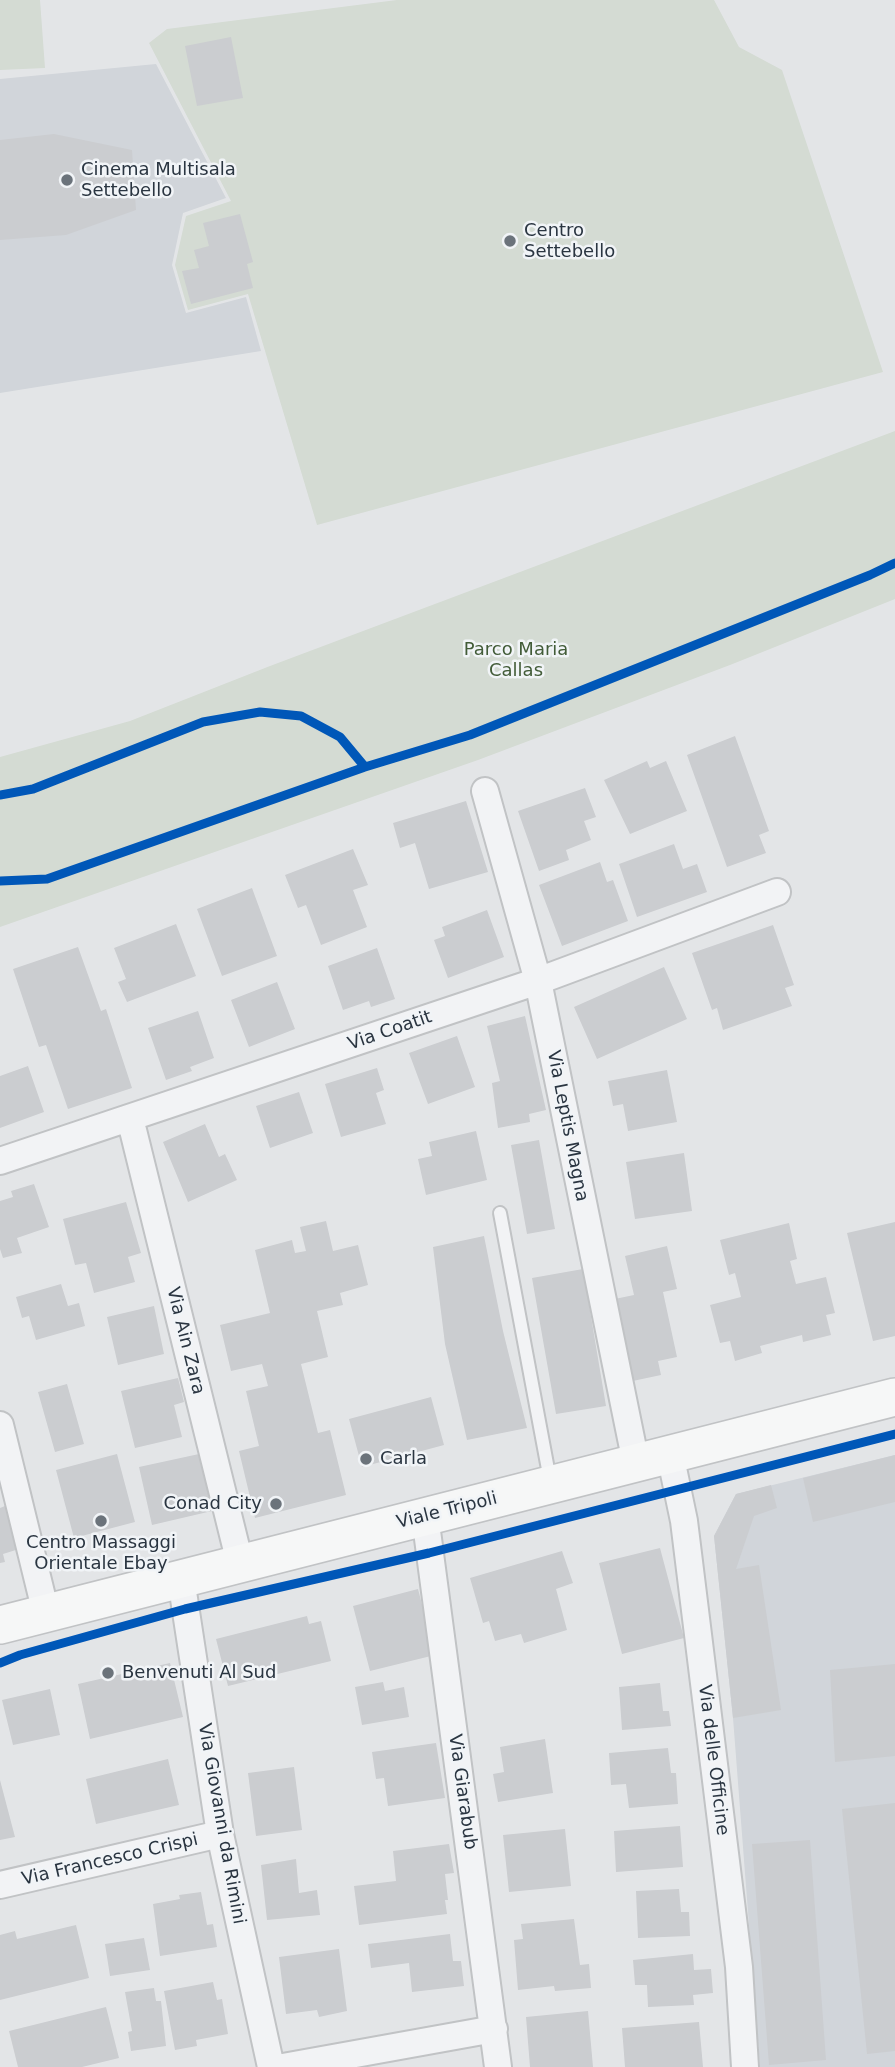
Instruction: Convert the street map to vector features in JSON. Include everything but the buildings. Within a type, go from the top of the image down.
[{"type":"street","name":"Via Leptis Magna","points":[[485,791],[538,981],[653,1458]]},
{"type":"street","name":"Via Coatit","points":[[0,1161],[538,981],[777,892]]},
{"type":"street","name":"Via Ain Zara","points":[[130,1118],[240,1563]]},
{"type":"street","name":"Viale Tripoli","points":[[0,1625],[895,1397]]},
{"type":"street","points":[[0,1425],[46,1613]]},
{"type":"street","name":"Via delle Officine","points":[[653,1458],[684,1521],[739,1967],[745,2067]]},
{"type":"street","name":"Via Giarabub","points":[[425,1516],[498,2067]]},
{"type":"street","name":"Via Giovanni da Rimini","points":[[181,1579],[220,1834],[271,2067]]},
{"type":"street","name":"Via Francesco Crispi","points":[[0,1885],[220,1834]]},
{"type":"street","points":[[283,2067],[494,2029]]},
{"type":"lane","points":[[500,1213],[551,1484]]},
{"type":"shaded area","points":[[156,64],[226,198],[183,213],[172,265],[186,313],[246,297],[261,351],[0,393],[0,79]]},
{"type":"shaded area","points":[[895,1455],[895,2067],[760,2067],[733,1718],[714,1536],[736,1494]]},
{"type":"green space","points":[[0,0],[40,0],[45,68],[0,70]]},
{"type":"green space","name":"Centro Settebello","points":[[397,0],[714,0],[739,47],[782,70],[883,372],[317,525],[248,294],[188,310],[175,265],[186,216],[231,201],[149,43],[167,29]]},
{"type":"green space","name":"Parco Maria Callas","points":[[895,431],[895,599],[730,665],[478,760],[0,927],[0,757],[130,721]]},
{"type":"cycle path","points":[[0,881],[47,879],[365,767],[470,735],[895,563]]},
{"type":"cycle path","points":[[0,795],[33,789],[203,722],[260,712],[301,716],[340,737],[365,767]]},
{"type":"cycle path","points":[[0,1663],[185,1609],[429,1553],[895,1434]]},
{"type":"place","name":"Cinema Multisala Settebello","points":[[67,180]]},
{"type":"place","name":"Centro Settebello","points":[[510,241]]},
{"type":"place","name":"Carla","points":[[366,1459]]},
{"type":"place","name":"Conad City","points":[[276,1504]]},
{"type":"place","name":"Centro Massaggi Orientale Ebay","points":[[101,1521]]},
{"type":"place","name":"Benvenuti Al Sud","points":[[108,1673]]}]
